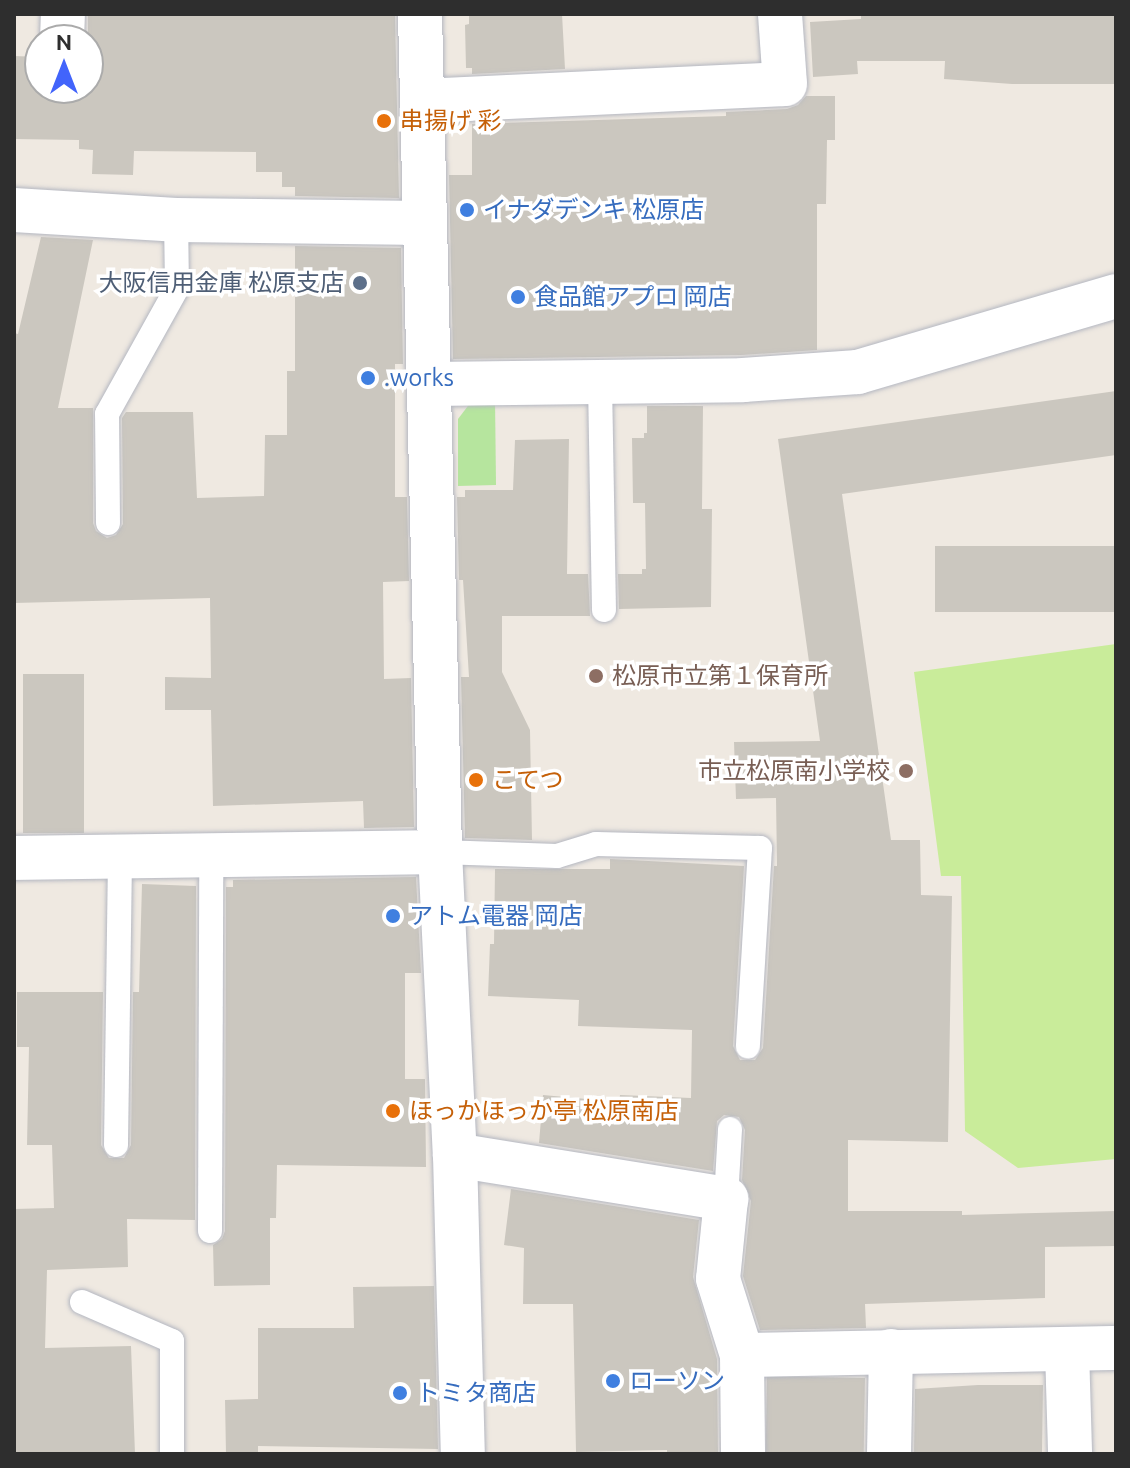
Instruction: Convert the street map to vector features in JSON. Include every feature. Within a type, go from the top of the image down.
[{"type":"street","points":[[420,14],[440,852],[455,1155],[463,1454]]},
{"type":"street","points":[[423,101],[785,84],[780,14]]},
{"type":"street","points":[[14,210],[176,220],[425,223]]},
{"type":"street","points":[[430,384],[743,380],[858,372],[1116,296]]},
{"type":"street","points":[[14,858],[440,852]]},
{"type":"street","points":[[455,1155],[726,1199],[718,1279],[742,1355],[743,1454]]},
{"type":"street","points":[[742,1355],[1116,1348]]},
{"type":"street","points":[[1067,1350],[1070,1454]]},
{"type":"street","points":[[889,1454],[891,1351]]},
{"type":"lane","points":[[108,523],[107,414],[177,288],[176,220]]},
{"type":"lane","points":[[600,382],[604,610]]},
{"type":"lane","points":[[440,852],[557,856],[596,844],[760,848],[748,1047]]},
{"type":"lane","points":[[210,1231],[211,854]]},
{"type":"lane","points":[[116,1145],[120,856]]},
{"type":"lane","points":[[726,1199],[730,1129]]},
{"type":"lane","points":[[82,1302],[172,1341],[172,1454]]},
{"type":"green space","points":[[474,398],[495,398],[496,485],[458,486],[458,419]]},
{"type":"green space","points":[[1116,644],[1116,1159],[1018,1168],[965,1131],[961,876],[941,876],[914,672]]},
{"type":"building","points":[[88,14],[395,14],[399,198],[295,196],[295,187],[282,187],[282,172],[256,172],[256,152],[134,151],[133,175],[92,174],[93,150],[79,149],[79,140],[14,139],[14,56],[24,56],[24,104],[104,104],[104,24],[88,24]]},
{"type":"building","points":[[469,14],[562,14],[565,69],[472,74],[472,68],[466,68],[465,25],[469,24]]},
{"type":"building","points":[[861,14],[1116,14],[1116,84],[1012,84],[944,79],[945,61],[857,61],[858,74],[813,77],[810,22],[861,19]]},
{"type":"building","points":[[806,96],[835,96],[835,140],[827,140],[826,204],[817,204],[817,350],[742,355],[453,359],[449,175],[472,175],[472,124],[726,116],[726,112],[787,109],[798,105]]},
{"type":"building","points":[[41,237],[93,240],[58,408],[93,408],[93,523],[96,531],[107,538],[116,535],[123,524],[122,418],[126,412],[193,412],[197,498],[264,496],[265,435],[287,435],[287,371],[295,371],[295,246],[401,248],[403,364],[395,364],[395,497],[407,497],[409,581],[383,582],[384,679],[411,678],[414,827],[364,828],[363,801],[213,806],[211,710],[165,710],[165,677],[211,678],[210,598],[14,603],[14,333],[18,334]]},
{"type":"building","points":[[1116,391],[1116,455],[842,494],[891,840],[920,840],[921,895],[952,896],[948,1142],[848,1140],[848,1211],[962,1211],[962,1215],[1116,1211],[1116,1246],[1045,1247],[1045,1298],[865,1304],[866,1328],[760,1330],[743,1276],[751,1201],[742,1180],[745,1130],[739,1117],[724,1115],[717,1121],[713,1171],[539,1143],[543,1095],[619,1102],[620,1095],[691,1098],[692,1030],[578,1026],[579,1000],[488,996],[490,944],[494,944],[495,869],[610,869],[610,859],[744,866],[733,1046],[740,1060],[755,1060],[763,1048],[774,866],[777,866],[776,798],[736,799],[734,742],[820,741],[778,439]]},
{"type":"building","points":[[647,406],[703,406],[702,509],[712,509],[711,607],[619,609],[618,574],[642,574],[642,569],[646,569],[645,503],[633,503],[632,438],[644,438],[644,433],[647,433]]},
{"type":"building","points":[[569,439],[567,574],[588,574],[590,616],[502,616],[502,672],[530,730],[532,840],[465,838],[461,677],[469,677],[463,580],[459,580],[457,497],[465,497],[465,490],[513,490],[515,440]]},
{"type":"building","points":[[935,546],[1116,546],[1116,612],[935,612]]},
{"type":"building","points":[[23,674],[84,674],[84,833],[23,833]]},
{"type":"building","points":[[416,877],[421,973],[405,973],[405,1079],[425,1079],[426,1167],[277,1165],[276,1218],[270,1218],[270,1285],[214,1286],[213,1245],[222,1239],[225,1231],[226,887],[233,887],[233,880]]},
{"type":"building","points":[[142,884],[196,886],[195,1220],[127,1219],[128,1267],[47,1270],[45,1348],[131,1346],[135,1454],[14,1454],[14,1209],[54,1208],[52,1145],[27,1145],[29,1047],[17,1047],[17,992],[103,992],[101,1145],[109,1158],[124,1158],[131,1145],[133,992],[139,992]]},
{"type":"building","points":[[511,1189],[699,1220],[693,1277],[717,1359],[718,1454],[667,1454],[667,1450],[576,1452],[573,1304],[523,1304],[524,1248],[504,1245]]},
{"type":"building","points":[[434,1286],[438,1449],[258,1446],[258,1454],[226,1454],[225,1400],[258,1399],[258,1328],[354,1328],[353,1287]]},
{"type":"building","points":[[767,1376],[865,1378],[864,1454],[766,1452]]},
{"type":"building","points":[[1043,1385],[1042,1454],[914,1454],[915,1389]]},
{"type":"place","name":"串揚げ 彩","points":[[384,121]]},
{"type":"place","name":"イナダデンキ 松原店","points":[[467,210]]},
{"type":"place","name":"大阪信用金庫 松原支店","points":[[360,283]]},
{"type":"place","name":"食品館アプロ 岡店","points":[[518,297]]},
{"type":"place","name":".works","points":[[368,378]]},
{"type":"place","name":"松原市立第１保育所","points":[[596,676]]},
{"type":"place","name":"市立松原南小学校","points":[[906,771]]},
{"type":"place","name":"こてつ","points":[[476,780]]},
{"type":"place","name":"アトム電器 岡店","points":[[393,916]]},
{"type":"place","name":"ほっかほっか亭 松原南店","points":[[393,1111]]},
{"type":"place","name":"ローソン","points":[[613,1381]]},
{"type":"place","name":"トミタ商店","points":[[400,1393]]}]
